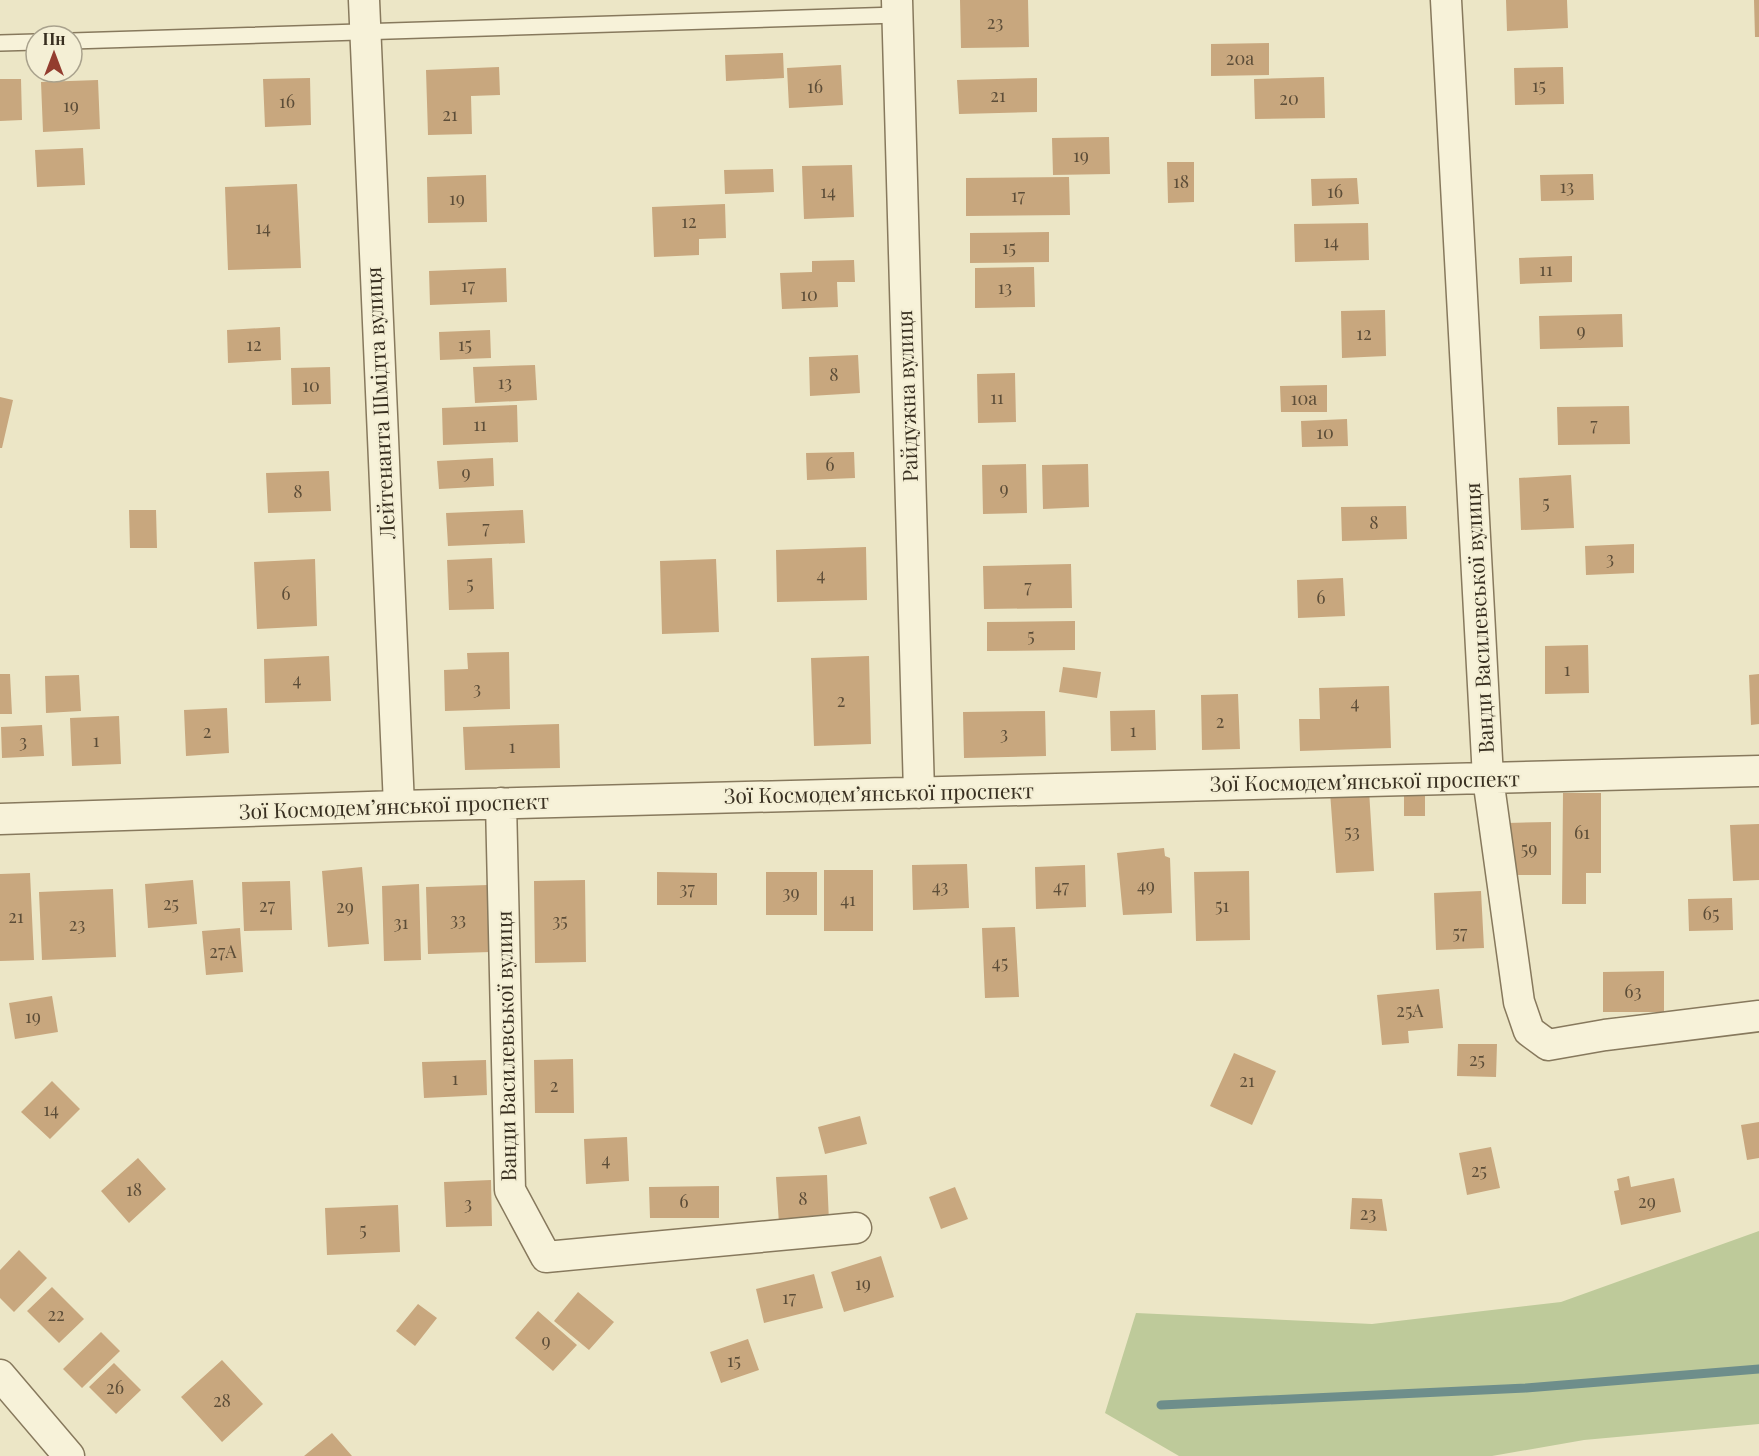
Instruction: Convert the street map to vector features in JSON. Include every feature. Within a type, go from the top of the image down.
[{"type":"street","name":"Лейтенанта Шмідта вулиця","points":[[364,0],[399,806]]},
{"type":"street","name":"Ванди Василевської вулиця","points":[[1446,0],[1488,778],[1519,1002],[1529,1031],[1548,1045],[1605,1035],[1759,1016]]},
{"type":"street","name":"Райдужна вулиця","points":[[897,7],[919,793]]},
{"type":"street","name":"Зої Космодем’янської проспект","points":[[0,819],[501,803],[1759,771]]},
{"type":"street","name":"Ванди Василевської вулиця","points":[[501,803],[510,1190],[546,1257],[856,1228]]},
{"type":"street","points":[[0,1375],[69,1456]]},
{"type":"lane","points":[[84,41],[365,32],[897,7]]},
{"type":"lane","points":[[0,43],[24,42]]},
{"type":"green space","points":[[1759,1231],[1759,1424],[1584,1440],[1492,1456],[1179,1456],[1105,1413],[1136,1313],[1372,1324],[1561,1302]]},
{"type":"building","points":[[960,0],[1028,0],[1029,47],[961,48]]},
{"type":"building","points":[[1506,0],[1567,0],[1568,28],[1507,31]]},
{"type":"building","points":[[1754,0],[1759,0],[1759,37],[1755,37]]},
{"type":"building","points":[[1269,43],[1269,75],[1211,76],[1211,44]]},
{"type":"building","points":[[783,53],[784,78],[726,81],[725,55]]},
{"type":"building","points":[[841,65],[843,105],[789,108],[787,68]]},
{"type":"building","points":[[499,67],[500,95],[471,96],[472,134],[428,135],[426,70]]},
{"type":"building","points":[[1563,67],[1564,104],[1515,105],[1514,68]]},
{"type":"building","points":[[1324,77],[1325,118],[1255,119],[1254,79]]},
{"type":"building","points":[[310,78],[311,125],[265,127],[263,79]]},
{"type":"building","points":[[1037,78],[1037,112],[959,114],[957,80]]},
{"type":"building","points":[[0,79],[21,79],[22,120],[0,121]]},
{"type":"building","points":[[84,80],[98,80],[100,129],[43,132],[41,84],[84,84]]},
{"type":"building","points":[[1109,137],[1110,174],[1053,175],[1052,138]]},
{"type":"building","points":[[83,148],[85,185],[37,187],[35,150]]},
{"type":"building","points":[[1167,162],[1194,162],[1194,202],[1168,203]]},
{"type":"building","points":[[852,165],[854,217],[804,219],[802,166]]},
{"type":"building","points":[[773,169],[774,192],[725,194],[724,170]]},
{"type":"building","points":[[1593,174],[1594,200],[1541,201],[1540,175]]},
{"type":"building","points":[[486,175],[487,222],[428,223],[427,177]]},
{"type":"building","points":[[1069,177],[1070,215],[966,216],[966,178]]},
{"type":"building","points":[[1357,178],[1359,204],[1312,206],[1311,179]]},
{"type":"building","points":[[297,184],[301,268],[228,270],[225,187]]},
{"type":"building","points":[[725,204],[726,238],[699,239],[699,255],[654,257],[652,207]]},
{"type":"building","points":[[1368,223],[1369,260],[1295,262],[1294,224]]},
{"type":"building","points":[[1049,232],[1049,262],[970,263],[970,233]]},
{"type":"building","points":[[1572,256],[1572,282],[1520,284],[1519,258]]},
{"type":"building","points":[[854,260],[855,282],[837,282],[838,307],[782,309],[780,273],[812,272],[812,261]]},
{"type":"building","points":[[1034,267],[1035,307],[975,308],[975,268]]},
{"type":"building","points":[[506,268],[507,302],[430,305],[429,271]]},
{"type":"building","points":[[1385,310],[1386,356],[1342,358],[1341,311]]},
{"type":"building","points":[[1622,314],[1623,347],[1540,349],[1539,316]]},
{"type":"building","points":[[280,327],[281,360],[228,363],[227,330]]},
{"type":"building","points":[[490,330],[491,358],[440,360],[439,332]]},
{"type":"building","points":[[858,355],[860,393],[810,396],[809,357]]},
{"type":"building","points":[[535,365],[537,400],[475,403],[473,367]]},
{"type":"building","points":[[330,367],[331,404],[292,405],[291,368]]},
{"type":"building","points":[[1015,373],[1016,422],[978,423],[977,374]]},
{"type":"building","points":[[1327,385],[1327,412],[1281,412],[1280,386]]},
{"type":"building","points":[[0,397],[13,400],[2,448],[0,448]]},
{"type":"building","points":[[517,405],[518,442],[443,445],[442,408]]},
{"type":"building","points":[[1629,406],[1630,444],[1558,445],[1557,407]]},
{"type":"building","points":[[1347,419],[1348,446],[1302,447],[1301,421]]},
{"type":"building","points":[[854,452],[855,478],[807,480],[806,453]]},
{"type":"building","points":[[493,458],[494,486],[439,489],[437,461]]},
{"type":"building","points":[[1026,464],[1027,513],[983,514],[982,465]]},
{"type":"building","points":[[1088,464],[1089,507],[1043,509],[1042,465]]},
{"type":"building","points":[[329,471],[331,511],[268,513],[266,473]]},
{"type":"building","points":[[1571,475],[1574,528],[1521,530],[1519,478]]},
{"type":"building","points":[[1406,506],[1407,539],[1342,541],[1341,507]]},
{"type":"building","points":[[129,510],[156,510],[157,548],[130,548]]},
{"type":"building","points":[[523,510],[525,543],[448,546],[446,513]]},
{"type":"building","points":[[1634,544],[1634,573],[1586,575],[1585,546]]},
{"type":"building","points":[[866,547],[867,600],[777,602],[776,550]]},
{"type":"building","points":[[492,558],[494,609],[449,610],[447,560]]},
{"type":"building","points":[[315,559],[317,626],[257,629],[254,562]]},
{"type":"building","points":[[716,559],[719,632],[662,634],[660,561]]},
{"type":"building","points":[[1071,564],[1072,608],[984,609],[983,566]]},
{"type":"building","points":[[1343,578],[1345,616],[1298,618],[1297,580]]},
{"type":"building","points":[[1075,621],[1075,650],[987,651],[987,622]]},
{"type":"building","points":[[1588,645],[1589,693],[1545,694],[1545,646]]},
{"type":"building","points":[[509,652],[510,709],[445,711],[444,670],[468,669],[467,653]]},
{"type":"building","points":[[329,656],[331,701],[265,703],[264,659]]},
{"type":"building","points":[[869,656],[871,744],[814,746],[811,658]]},
{"type":"building","points":[[1063,667],[1101,672],[1097,698],[1059,692]]},
{"type":"building","points":[[0,674],[10,674],[12,714],[0,714]]},
{"type":"building","points":[[1759,674],[1759,724],[1751,725],[1749,675]]},
{"type":"building","points":[[79,675],[81,711],[46,713],[45,676]]},
{"type":"building","points":[[1389,686],[1391,748],[1300,751],[1299,719],[1320,719],[1319,688]]},
{"type":"building","points":[[1238,694],[1240,749],[1202,750],[1201,695]]},
{"type":"building","points":[[227,708],[229,753],[186,756],[184,710]]},
{"type":"building","points":[[1155,710],[1156,750],[1111,751],[1110,711]]},
{"type":"building","points":[[1045,711],[1046,756],[964,758],[963,712]]},
{"type":"building","points":[[119,716],[121,764],[72,766],[70,718]]},
{"type":"building","points":[[559,724],[560,768],[465,770],[463,727]]},
{"type":"building","points":[[42,725],[44,756],[2,758],[1,727]]},
{"type":"building","points":[[1404,780],[1425,780],[1425,816],[1404,816]]},
{"type":"building","points":[[1369,790],[1374,871],[1336,873],[1330,792]]},
{"type":"building","points":[[1563,793],[1601,793],[1601,873],[1586,873],[1586,904],[1562,904]]},
{"type":"building","points":[[1551,822],[1551,875],[1508,875],[1507,823]]},
{"type":"building","points":[[1759,824],[1759,880],[1733,881],[1730,825]]},
{"type":"building","points":[[1164,848],[1165,856],[1170,858],[1172,913],[1123,915],[1117,853]]},
{"type":"building","points":[[967,864],[969,908],[913,910],[912,865]]},
{"type":"building","points":[[1085,865],[1086,907],[1036,909],[1035,867]]},
{"type":"building","points":[[362,867],[369,944],[328,947],[322,871]]},
{"type":"building","points":[[824,870],[873,870],[873,931],[824,931]]},
{"type":"building","points":[[1249,871],[1250,940],[1196,941],[1194,872]]},
{"type":"building","points":[[657,872],[717,873],[717,905],[657,905]]},
{"type":"building","points":[[766,872],[817,872],[817,915],[766,915]]},
{"type":"building","points":[[30,873],[34,960],[0,961],[0,874]]},
{"type":"building","points":[[193,880],[197,924],[148,928],[145,884]]},
{"type":"building","points":[[585,880],[586,962],[535,963],[534,881]]},
{"type":"building","points":[[290,881],[292,930],[244,931],[242,882]]},
{"type":"building","points":[[419,884],[421,960],[384,961],[382,886]]},
{"type":"building","points":[[488,885],[490,952],[428,954],[426,887]]},
{"type":"building","points":[[113,889],[116,957],[42,960],[39,892]]},
{"type":"building","points":[[1481,891],[1484,948],[1436,950],[1434,893]]},
{"type":"building","points":[[1732,898],[1733,930],[1689,931],[1688,899]]},
{"type":"building","points":[[1015,927],[1019,997],[985,998],[982,928]]},
{"type":"building","points":[[240,928],[243,972],[206,975],[202,931]]},
{"type":"building","points":[[1664,971],[1664,1012],[1603,1012],[1603,972]]},
{"type":"building","points":[[1439,989],[1443,1028],[1408,1031],[1409,1043],[1382,1045],[1377,995]]},
{"type":"building","points":[[52,996],[58,1032],[15,1039],[9,1003]]},
{"type":"building","points":[[1458,1044],[1497,1044],[1496,1077],[1457,1076]]},
{"type":"building","points":[[1234,1053],[1276,1071],[1252,1125],[1210,1106]]},
{"type":"building","points":[[573,1059],[574,1113],[535,1113],[534,1060]]},
{"type":"building","points":[[486,1060],[487,1095],[424,1098],[422,1062]]},
{"type":"building","points":[[52,1081],[80,1109],[50,1139],[21,1112]]},
{"type":"building","points":[[860,1116],[867,1144],[825,1154],[818,1127]]},
{"type":"building","points":[[1759,1122],[1759,1158],[1747,1160],[1741,1125]]},
{"type":"building","points":[[627,1137],[629,1181],[586,1184],[584,1139]]},
{"type":"building","points":[[1491,1147],[1500,1188],[1467,1195],[1459,1153]]},
{"type":"building","points":[[138,1158],[166,1189],[129,1223],[101,1191]]},
{"type":"building","points":[[827,1175],[829,1222],[779,1224],[776,1177]]},
{"type":"building","points":[[1629,1176],[1631,1187],[1674,1178],[1681,1212],[1621,1225],[1614,1191],[1619,1190],[1617,1179]]},
{"type":"building","points":[[491,1180],[492,1226],[446,1227],[444,1182]]},
{"type":"building","points":[[719,1186],[719,1218],[650,1218],[649,1187]]},
{"type":"building","points":[[955,1187],[968,1219],[941,1229],[929,1197]]},
{"type":"building","points":[[1352,1198],[1382,1199],[1387,1231],[1350,1229]]},
{"type":"building","points":[[398,1205],[400,1252],[327,1255],[325,1208]]},
{"type":"building","points":[[19,1250],[47,1278],[14,1312],[0,1298],[0,1270]]},
{"type":"building","points":[[881,1256],[894,1297],[844,1312],[831,1272]]},
{"type":"building","points":[[814,1274],[823,1308],[764,1323],[756,1289]]},
{"type":"building","points":[[52,1287],[84,1319],[59,1343],[27,1311]]},
{"type":"building","points":[[578,1292],[614,1322],[589,1350],[554,1321]]},
{"type":"building","points":[[418,1304],[437,1318],[415,1346],[396,1331]]},
{"type":"building","points":[[538,1311],[577,1345],[553,1371],[515,1338]]},
{"type":"building","points":[[101,1332],[120,1351],[82,1388],[63,1369]]},
{"type":"building","points":[[748,1339],[759,1370],[721,1383],[710,1352]]},
{"type":"building","points":[[222,1360],[263,1404],[222,1442],[181,1397]]},
{"type":"building","points":[[114,1363],[141,1390],[116,1414],[89,1387]]},
{"type":"building","points":[[332,1433],[352,1456],[304,1456]]},
{"type":"waterway","points":[[1161,1405],[1526,1388],[1759,1369]]}]
